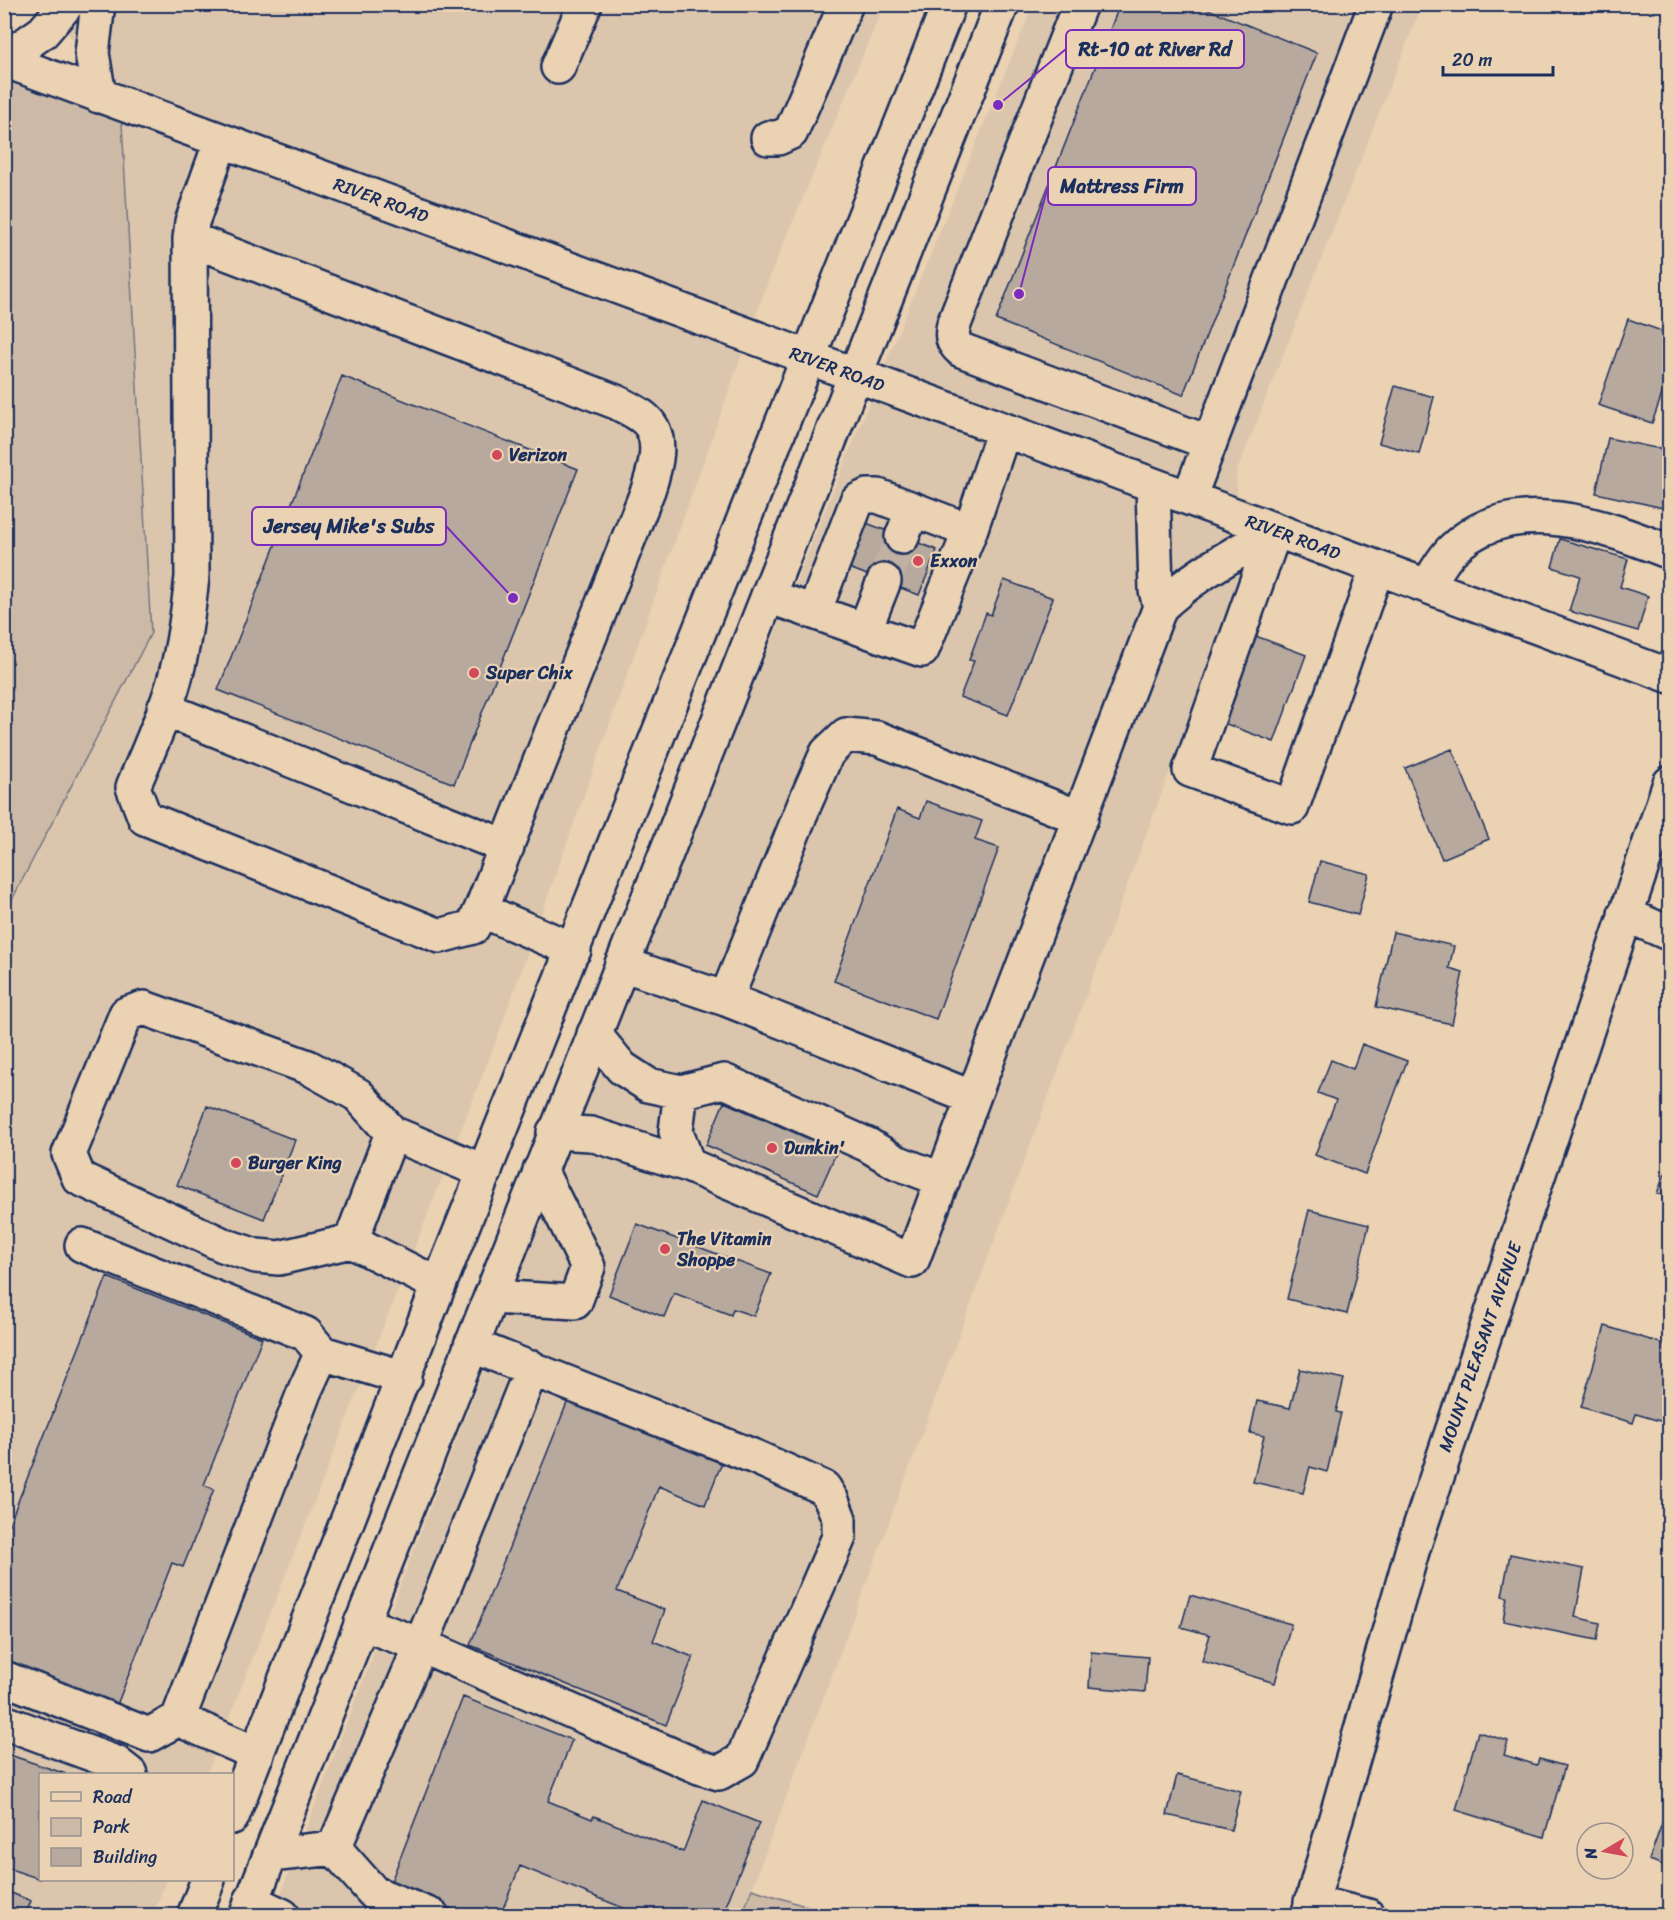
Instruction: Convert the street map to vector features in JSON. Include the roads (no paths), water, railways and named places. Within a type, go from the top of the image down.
[{"type":"main road","points":[[4,60],[43,32],[67,4]]},
{"type":"main road","points":[[98,4],[92,53],[99,96]]},
{"type":"main road","points":[[558,67],[585,4]]},
{"type":"main road","points":[[768,138],[778,138],[791,132],[846,4]]},
{"type":"main road","points":[[234,1812],[485,1172],[949,4]]},
{"type":"main road","points":[[282,1916],[249,1909],[554,1132],[1002,4]]},
{"type":"main road","points":[[1080,4],[954,324],[952,334],[954,343],[961,350],[1210,443]]},
{"type":"main road","points":[[1189,498],[1376,4]]},
{"type":"main road","name":"RIVER ROAD","points":[[4,60],[1670,676]]},
{"type":"main road","points":[[190,239],[616,402],[651,424],[657,454],[648,490],[507,847],[473,927],[440,936],[145,818],[133,787],[165,709],[175,679],[186,631],[192,578],[190,239],[192,222],[221,141]]},
{"type":"main road","points":[[768,596],[922,650],[970,531],[1004,430]]},
{"type":"main road","points":[[1153,485],[1155,590],[1160,608]]},
{"type":"main road","points":[[814,612],[857,501],[867,496],[878,496],[908,523],[970,531]]},
{"type":"main road","points":[[1427,586],[1452,549],[1470,536],[1497,522],[1520,518],[1556,518],[1623,534],[1670,552]]},
{"type":"main road","points":[[554,1132],[591,1134],[688,1165],[912,1261],[1160,608],[1197,576],[1275,530]]},
{"type":"main road","points":[[1275,530],[1190,770],[1292,807],[1377,568]]},
{"type":"main road","points":[[865,629],[884,581]]},
{"type":"main road","points":[[165,709],[507,847]]},
{"type":"main road","points":[[726,999],[822,763],[827,753],[846,735],[877,738],[1081,818]]},
{"type":"main road","name":"MOUNT PLEASANT AVENUE","points":[[1310,1909],[1413,1548],[1670,783]]},
{"type":"main road","points":[[481,910],[574,950]]},
{"type":"main road","points":[[1625,914],[1670,934]]},
{"type":"main road","points":[[622,964],[726,999],[973,1098]]},
{"type":"main road","points":[[440,1286],[351,1241],[279,1258],[256,1256],[222,1245],[79,1178],[69,1154],[126,1014],[144,1008],[308,1067],[358,1095],[392,1133],[485,1172]]},
{"type":"main road","points":[[594,1034],[622,1068],[648,1085],[681,1092],[724,1081],[868,1145],[896,1162],[943,1180]]},
{"type":"main road","points":[[681,1092],[676,1131],[688,1165]]},
{"type":"main road","points":[[351,1241],[392,1133]]},
{"type":"main road","points":[[491,1297],[574,1302],[578,1294],[588,1267],[540,1170]]},
{"type":"main road","points":[[82,1245],[306,1334],[322,1353],[405,1378]]},
{"type":"main road","points":[[361,1623],[421,1645],[699,1767],[719,1773],[742,1760],[839,1537],[839,1519],[824,1488],[755,1457],[471,1345]]},
{"type":"main road","points":[[4,1678],[148,1735],[178,1719],[305,1390],[322,1353]]},
{"type":"main road","points":[[334,1848],[421,1645],[532,1368]]},
{"type":"main road","points":[[178,1719],[257,1754]]},
{"type":"main road","points":[[4,1722],[116,1763],[129,1773]]},
{"type":"main road","points":[[270,1855],[334,1848]]},
{"type":"main road","points":[[334,1848],[375,1893],[432,1916]]},
{"type":"main road","points":[[194,1916],[208,1881]]},
{"type":"main road","points":[[1310,1909],[1368,1916]]},
{"type":"tunnel","points":[[884,581],[902,537]]},
{"type":"place","name":"Rt-10 at River Rd","points":[[998,105]]},
{"type":"place","name":"Mattress Firm","points":[[1019,294]]},
{"type":"place","name":"Verizon","points":[[497,455]]},
{"type":"place","name":"Exxon","points":[[918,561]]},
{"type":"place","name":"Jersey Mike's Subs","points":[[513,598]]},
{"type":"place","name":"Super Chix","points":[[474,673]]},
{"type":"place","name":"Dunkin'","points":[[772,1148]]},
{"type":"place","name":"Burger King","points":[[236,1163]]},
{"type":"place","name":"The Vitamin Shoppe","points":[[665,1249]]}]
